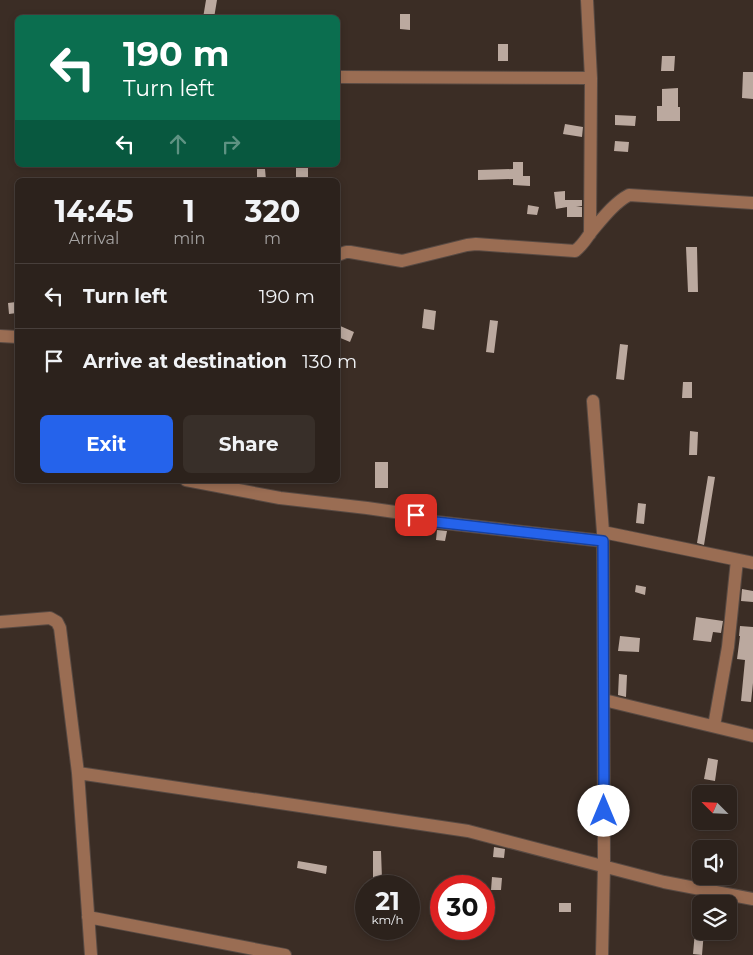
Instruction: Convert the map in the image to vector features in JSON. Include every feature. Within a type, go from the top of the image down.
[{"type":"street","points":[[587,0],[591,78],[590,234]]},
{"type":"street","points":[[340,77],[591,78]]},
{"type":"street","points":[[340,254],[350,252],[402,261],[476,244],[575,251],[581,247],[616,205],[629,195],[753,202]]},
{"type":"street","points":[[0,336],[15,336]]},
{"type":"street","points":[[593,401],[603,537],[604,866],[602,955]]},
{"type":"street","points":[[202,483],[280,498],[416,515],[436,522],[603,537],[753,563]]},
{"type":"street","points":[[714,726],[728,647],[737,560]]},
{"type":"street","points":[[0,622],[50,618],[57,622],[60,628],[78,774],[91,955]]},
{"type":"street","points":[[604,700],[753,736]]},
{"type":"street","points":[[78,774],[468,831],[664,882],[753,899]]},
{"type":"street","points":[[88,916],[285,955]]},
{"type":"building","points":[[206,0],[217,0],[214,15],[204,15]]},
{"type":"building","points":[[400,14],[410,14],[410,30],[400,29]]},
{"type":"building","points":[[498,44],[508,44],[508,61],[498,61]]},
{"type":"building","points":[[662,56],[675,56],[674,71],[661,71]]},
{"type":"building","points":[[743,72],[753,72],[753,99],[742,98]]},
{"type":"building","points":[[678,88],[680,121],[657,121],[657,106],[662,106],[662,89]]},
{"type":"building","points":[[615,115],[636,116],[635,126],[615,125]]},
{"type":"building","points":[[565,124],[583,127],[582,137],[563,134]]},
{"type":"building","points":[[615,141],[629,142],[628,152],[614,151]]},
{"type":"building","points":[[513,162],[523,162],[523,176],[530,176],[530,186],[513,185],[513,179],[478,180],[478,170],[513,169]]},
{"type":"building","points":[[296,167],[308,167],[308,178],[296,178]]},
{"type":"building","points":[[257,169],[265,169],[266,178],[257,178]]},
{"type":"building","points":[[565,191],[565,200],[582,200],[582,206],[576,207],[582,207],[582,217],[567,217],[567,207],[556,209],[554,192]]},
{"type":"building","points":[[528,205],[539,207],[537,215],[527,214]]},
{"type":"building","points":[[686,247],[697,247],[698,292],[688,292]]},
{"type":"building","points":[[15,302],[15,313],[9,314],[8,303]]},
{"type":"building","points":[[424,309],[436,311],[434,330],[422,328]]},
{"type":"building","points":[[490,320],[498,321],[494,353],[486,352]]},
{"type":"building","points":[[340,326],[354,332],[350,342],[340,338]]},
{"type":"building","points":[[620,344],[628,345],[624,380],[616,379]]},
{"type":"building","points":[[683,382],[692,382],[692,398],[682,398]]},
{"type":"building","points":[[690,431],[698,432],[697,455],[689,455]]},
{"type":"building","points":[[375,462],[388,462],[388,488],[375,488]]},
{"type":"building","points":[[708,476],[715,477],[704,545],[697,543]]},
{"type":"building","points":[[638,503],[646,504],[644,524],[636,523]]},
{"type":"building","points":[[437,530],[447,531],[445,541],[436,540]]},
{"type":"building","points":[[636,585],[646,587],[645,595],[635,592]]},
{"type":"building","points":[[742,589],[753,591],[753,602],[741,601]]},
{"type":"building","points":[[696,617],[723,621],[721,633],[713,632],[711,642],[693,640]]},
{"type":"building","points":[[740,626],[753,627],[751,702],[741,701],[745,660],[737,659]]},
{"type":"building","points":[[620,636],[640,638],[639,652],[618,651]]},
{"type":"building","points":[[619,674],[627,675],[626,697],[618,695]]},
{"type":"building","points":[[708,758],[718,760],[715,781],[704,779]]},
{"type":"building","points":[[494,847],[505,849],[504,858],[493,857]]},
{"type":"building","points":[[373,851],[381,851],[382,875],[373,875]]},
{"type":"building","points":[[298,861],[327,866],[326,874],[297,868]]},
{"type":"building","points":[[495,877],[502,878],[501,890],[495,890]]},
{"type":"building","points":[[559,903],[571,903],[571,912],[559,912]]},
{"type":"building","points":[[694,940],[703,940],[702,955],[693,954]]},
{"type":"route","points":[[416,515],[436,522],[468,527],[603,541],[604,811]]}]
